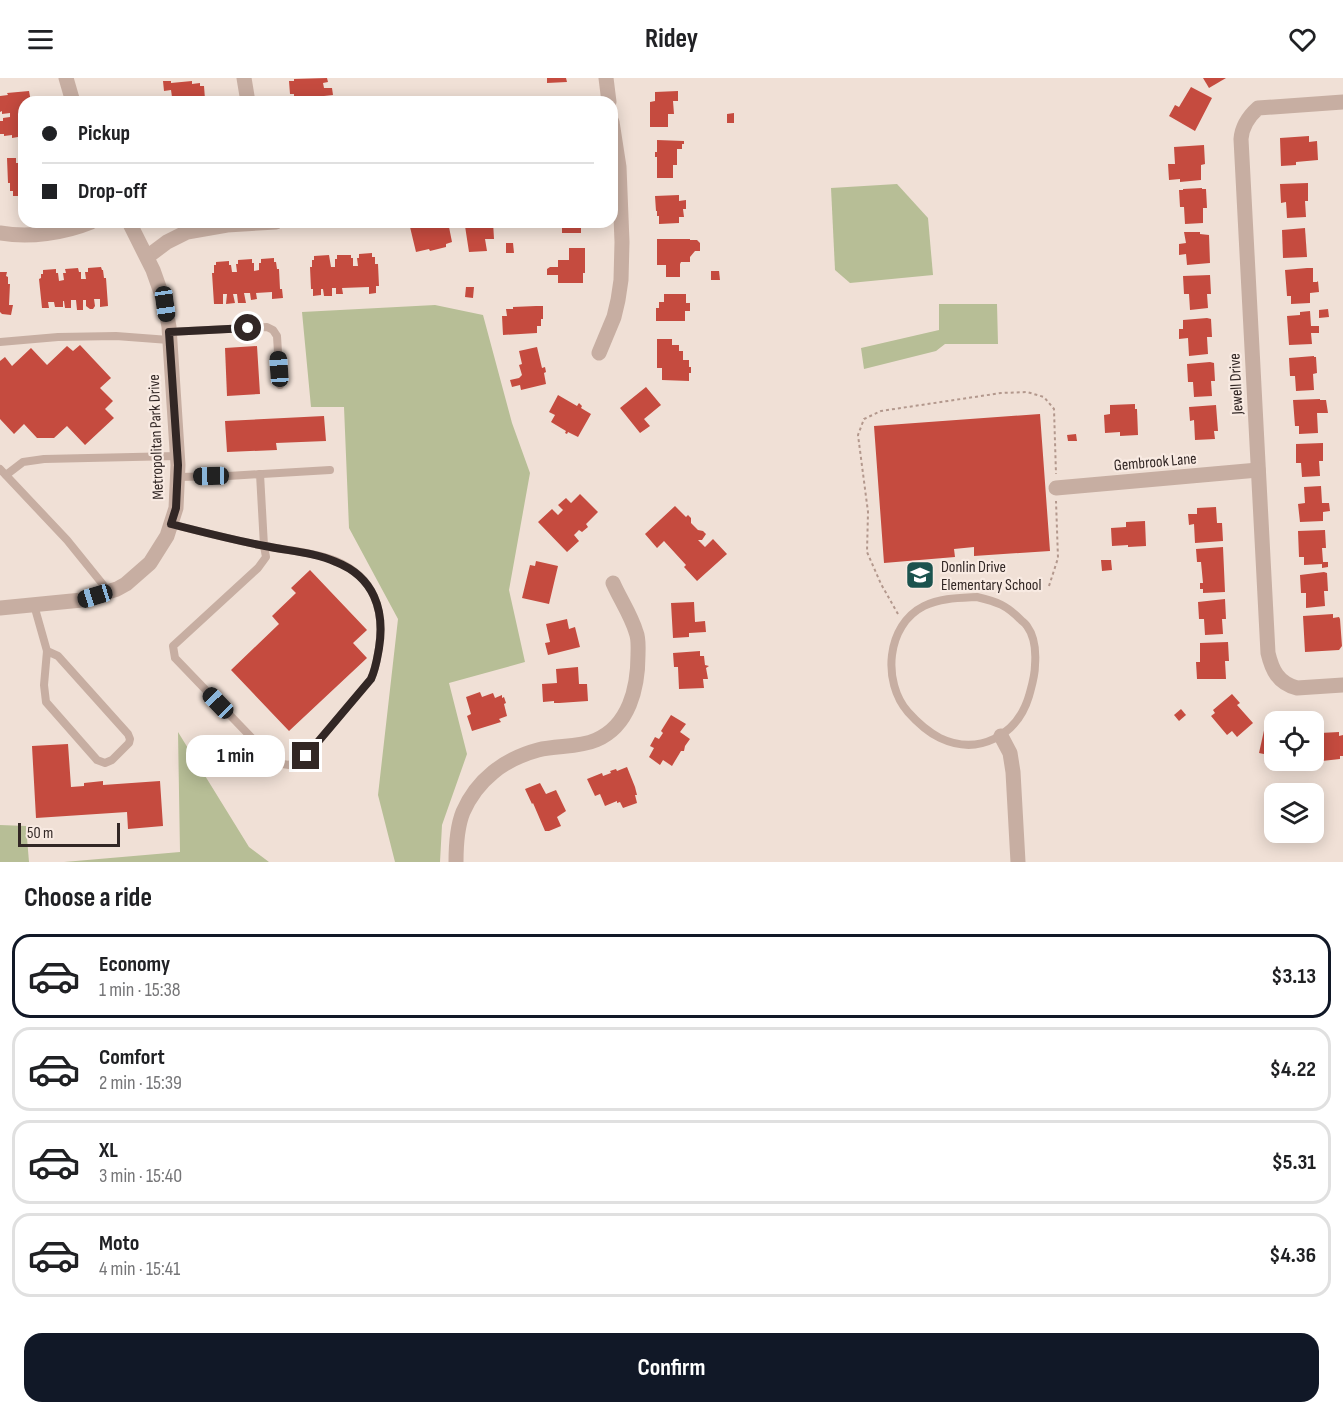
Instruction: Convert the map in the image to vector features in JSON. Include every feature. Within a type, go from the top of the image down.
[{"type":"street","points":[[66,78],[71,96]]},
{"type":"street","points":[[244,78],[247,96]]},
{"type":"street","points":[[606,78],[608,96]]},
{"type":"street","name":"Jewell Drive","points":[[1343,102],[1258,108],[1249,116],[1242,130],[1241,139],[1268,653],[1272,670],[1281,681],[1291,686],[1297,688],[1343,685]]},
{"type":"street","points":[[599,353],[614,317],[621,280],[622,242],[618,193]]},
{"type":"street","points":[[0,233],[41,234],[76,228]]},
{"type":"street","name":"Metropolitan Park Drive","points":[[0,608],[82,600],[109,592],[126,584],[150,563],[167,536],[176,508],[177,477],[169,336],[165,304],[153,270],[132,228]]},
{"type":"street","points":[[147,257],[167,242],[187,232],[210,228]]},
{"type":"street","name":"Gembrook Lane","points":[[1056,488],[1258,470]]},
{"type":"street","points":[[456,862],[456,844],[463,813],[479,786],[502,764],[515,757],[540,750],[596,740],[609,733],[620,722],[628,708],[638,674],[637,634],[613,582]]},
{"type":"street","points":[[1001,736],[1010,753],[1013,772],[1018,862]]},
{"type":"lane","points":[[0,342],[58,337],[169,336],[267,327],[277,336],[280,385]]},
{"type":"lane","points":[[109,592],[67,540],[3,472],[23,462],[44,459],[177,456]]},
{"type":"lane","points":[[177,477],[330,470]]},
{"type":"lane","points":[[171,524],[264,546],[312,554],[337,562],[352,570],[366,583],[375,598],[380,613],[382,632],[376,669],[371,679],[306,756],[289,765],[276,763],[174,658],[173,646],[258,568],[266,557],[264,546],[260,474]]},
{"type":"lane","points":[[977,597],[995,601],[1010,609],[1027,626],[1036,648],[1035,675],[1027,702],[1011,727],[1001,736],[987,743],[973,745],[937,737],[914,719],[896,694],[891,672],[893,646],[903,624],[914,612],[944,599],[977,597]]},
{"type":"lane","points":[[34,605],[47,651],[44,685],[46,702],[98,760],[105,763],[112,760],[129,743],[128,734],[58,656],[47,651]]},
{"type":"path","points":[[903,624],[867,552],[868,512],[858,435],[864,419],[882,411],[1001,393],[1027,392],[1044,397],[1054,409],[1058,558],[1049,586]]},
{"type":"green space","points":[[897,184],[928,218],[933,275],[850,283],[835,270],[831,188]]},
{"type":"green space","points":[[939,304],[997,304],[998,344],[945,344],[936,351],[864,369],[861,348],[939,330]]},
{"type":"green space","points":[[435,305],[483,315],[512,423],[530,473],[509,590],[525,662],[449,683],[467,754],[442,825],[440,862],[395,862],[378,795],[398,619],[349,528],[344,407],[311,407],[302,312]]},
{"type":"green space","points":[[178,732],[249,847],[269,862],[64,862],[180,852]]},
{"type":"green space","points":[[0,825],[26,826],[29,862],[0,862]]},
{"type":"building","points":[[327,78],[328,82],[323,83],[324,88],[332,88],[333,95],[294,96],[290,94],[289,81],[294,81],[294,79]]},
{"type":"building","points":[[547,78],[566,78],[567,82],[547,83]]},
{"type":"building","points":[[1203,78],[1226,78],[1209,88]]},
{"type":"building","points":[[163,81],[171,81],[171,83],[192,81],[192,84],[200,83],[200,86],[204,86],[205,96],[172,96],[171,90],[164,91]]},
{"type":"building","points":[[1191,87],[1212,98],[1195,131],[1169,116],[1175,105],[1179,107]]},
{"type":"building","points":[[29,91],[30,96],[18,96],[18,137],[12,138],[12,135],[0,134],[0,121],[10,117],[10,113],[0,112],[0,96],[8,95],[7,93]]},
{"type":"building","points":[[678,91],[678,101],[673,101],[674,114],[668,114],[668,127],[650,127],[650,102],[655,101],[655,92]]},
{"type":"building","points":[[734,113],[734,123],[727,123],[727,114]]},
{"type":"building","points":[[1309,136],[1309,142],[1317,141],[1318,160],[1281,166],[1280,138]]},
{"type":"building","points":[[657,140],[684,141],[682,149],[677,149],[677,165],[673,165],[673,178],[657,178],[655,152],[657,152]]},
{"type":"building","points":[[1204,145],[1205,164],[1201,165],[1201,180],[1180,182],[1180,179],[1169,180],[1168,164],[1175,164],[1174,147]]},
{"type":"building","points":[[7,158],[16,158],[16,163],[18,163],[18,196],[13,196],[10,183],[8,183]]},
{"type":"building","points":[[1308,183],[1308,201],[1305,201],[1306,217],[1287,218],[1286,202],[1281,203],[1280,184]]},
{"type":"building","points":[[1206,189],[1207,208],[1203,208],[1203,223],[1185,224],[1184,207],[1180,207],[1179,190]]},
{"type":"building","points":[[679,195],[679,201],[686,200],[686,209],[683,209],[684,217],[679,217],[679,223],[659,224],[655,196]]},
{"type":"building","points":[[410,228],[449,228],[452,242],[446,244],[446,247],[416,252]]},
{"type":"building","points":[[465,228],[493,228],[494,239],[485,239],[487,251],[469,252]]},
{"type":"building","points":[[562,228],[581,228],[581,233],[562,233]]},
{"type":"building","points":[[1305,228],[1307,257],[1283,258],[1282,230]]},
{"type":"building","points":[[1184,232],[1200,232],[1200,234],[1209,235],[1210,263],[1187,265],[1186,254],[1179,255],[1179,244],[1186,243]]},
{"type":"building","points":[[657,239],[697,240],[700,243],[700,251],[695,251],[690,257],[690,262],[681,262],[680,277],[666,277],[666,265],[657,265]]},
{"type":"building","points":[[506,243],[513,243],[514,253],[506,253]]},
{"type":"building","points":[[569,248],[585,248],[583,283],[558,283],[558,275],[547,275],[547,269],[558,267],[558,260],[569,260]]},
{"type":"building","points":[[372,253],[372,257],[375,257],[375,264],[378,264],[379,286],[376,286],[376,293],[369,294],[369,287],[342,288],[343,294],[336,294],[336,288],[332,288],[332,296],[324,296],[323,289],[321,289],[321,295],[313,296],[310,267],[312,267],[314,256],[329,255],[331,267],[335,267],[337,255],[351,255],[353,266],[358,266],[359,254]]},
{"type":"building","points":[[274,258],[277,269],[279,269],[283,298],[272,299],[272,292],[256,293],[257,299],[251,300],[250,293],[244,293],[246,303],[238,303],[237,294],[233,294],[235,303],[226,304],[227,294],[223,294],[223,304],[214,304],[212,273],[214,273],[216,262],[229,261],[232,272],[237,272],[238,260],[252,259],[254,271],[259,270],[261,259]]},
{"type":"building","points":[[101,267],[104,278],[106,278],[108,306],[100,307],[100,299],[94,299],[93,309],[86,306],[86,300],[83,300],[83,310],[77,310],[76,300],[71,300],[71,308],[65,308],[63,301],[63,307],[55,307],[54,302],[48,302],[49,308],[42,308],[39,279],[43,270],[56,269],[59,281],[64,280],[65,269],[78,268],[81,272],[81,279],[86,279],[85,272],[88,272],[88,268]]},
{"type":"building","points":[[1313,268],[1313,282],[1318,281],[1319,292],[1310,293],[1310,303],[1291,304],[1291,296],[1287,296],[1285,270]]},
{"type":"building","points":[[711,271],[719,271],[720,280],[711,280]]},
{"type":"building","points":[[0,272],[7,272],[8,284],[10,284],[9,305],[13,305],[11,315],[0,312]]},
{"type":"building","points":[[1210,275],[1211,294],[1207,294],[1208,308],[1190,310],[1189,294],[1184,294],[1183,276]]},
{"type":"building","points":[[466,287],[474,287],[473,298],[465,297]]},
{"type":"building","points":[[664,294],[686,294],[686,303],[690,303],[690,311],[685,311],[685,321],[656,321],[656,308],[659,308],[659,302],[664,302]]},
{"type":"building","points":[[543,306],[543,319],[541,319],[541,326],[537,326],[537,333],[503,335],[502,316],[507,316],[506,309]]},
{"type":"building","points":[[1328,309],[1329,317],[1319,318],[1319,310]]},
{"type":"building","points":[[1310,311],[1311,326],[1319,326],[1319,333],[1311,333],[1312,344],[1289,345],[1287,316]]},
{"type":"building","points":[[1211,319],[1212,337],[1207,337],[1208,354],[1189,356],[1188,338],[1179,339],[1179,329],[1183,329],[1183,320]]},
{"type":"building","points":[[657,339],[672,339],[672,345],[679,345],[679,351],[683,351],[683,360],[689,360],[689,367],[691,367],[689,381],[662,380],[662,368],[657,368]]},
{"type":"building","points":[[80,345],[111,378],[100,388],[113,401],[105,409],[114,418],[85,445],[67,426],[54,438],[37,438],[24,424],[14,434],[0,419],[0,361],[5,357],[12,366],[31,348],[47,365],[67,346],[73,351]]},
{"type":"building","points":[[257,346],[260,394],[227,396],[225,348]]},
{"type":"building","points":[[537,347],[542,368],[545,367],[546,384],[521,390],[520,385],[512,387],[510,380],[522,375],[519,351]]},
{"type":"building","points":[[1314,356],[1317,373],[1313,374],[1314,390],[1296,391],[1295,376],[1290,376],[1289,358]]},
{"type":"building","points":[[1214,363],[1215,381],[1211,381],[1212,396],[1194,397],[1193,382],[1188,382],[1187,364]]},
{"type":"building","points":[[646,387],[661,405],[644,419],[650,426],[640,433],[620,408]]},
{"type":"building","points":[[558,395],[577,406],[579,403],[581,408],[591,414],[578,437],[568,432],[565,433],[566,431],[551,422],[555,415],[549,412]]},
{"type":"building","points":[[1293,400],[1326,400],[1328,413],[1317,413],[1318,433],[1299,434],[1299,426],[1295,426]]},
{"type":"building","points":[[1135,404],[1138,435],[1120,436],[1120,432],[1105,433],[1104,415],[1110,414],[1110,405]]},
{"type":"building","points":[[1216,405],[1218,431],[1214,431],[1215,439],[1195,440],[1194,420],[1190,421],[1189,407]]},
{"type":"building","points":[[1040,414],[1050,551],[974,556],[974,547],[954,549],[955,557],[884,563],[874,426]]},
{"type":"building","points":[[324,416],[326,441],[276,443],[277,450],[227,452],[225,421]]},
{"type":"building","points":[[1076,434],[1077,441],[1068,441],[1067,435]]},
{"type":"building","points":[[1323,443],[1323,461],[1319,461],[1320,476],[1302,477],[1301,463],[1296,463],[1296,444]]},
{"type":"building","points":[[1321,486],[1322,503],[1329,503],[1330,511],[1323,512],[1323,521],[1300,522],[1298,504],[1305,503],[1304,487]]},
{"type":"building","points":[[580,494],[598,512],[586,524],[588,527],[582,532],[579,530],[574,535],[579,541],[567,552],[538,522],[552,509],[558,515],[563,510],[558,505],[566,498],[571,503]]},
{"type":"building","points":[[675,506],[686,517],[688,515],[691,518],[691,523],[698,530],[706,534],[702,540],[698,540],[705,547],[713,539],[727,554],[697,581],[664,541],[657,548],[645,534]]},
{"type":"building","points":[[1216,507],[1217,523],[1222,523],[1223,541],[1195,543],[1194,524],[1189,525],[1188,514],[1197,514],[1197,508]]},
{"type":"building","points":[[1145,521],[1146,546],[1112,546],[1111,528],[1126,527],[1126,522]]},
{"type":"building","points":[[1325,530],[1326,548],[1322,548],[1323,562],[1328,562],[1328,567],[1322,568],[1322,564],[1304,565],[1304,557],[1299,557],[1298,531]]},
{"type":"building","points":[[1223,547],[1225,592],[1203,593],[1203,589],[1200,589],[1200,583],[1203,583],[1201,562],[1197,562],[1196,549]]},
{"type":"building","points":[[1101,560],[1111,560],[1112,570],[1102,571]]},
{"type":"building","points":[[536,561],[558,566],[549,604],[522,598],[530,565],[535,566]]},
{"type":"building","points":[[310,570],[367,630],[353,643],[367,658],[289,731],[231,670],[279,624],[272,616],[296,593],[291,588]]},
{"type":"building","points":[[1327,573],[1328,591],[1324,591],[1325,606],[1306,608],[1306,593],[1301,593],[1300,575]]},
{"type":"building","points":[[1225,599],[1226,619],[1222,619],[1223,634],[1205,635],[1204,619],[1199,619],[1198,602]]},
{"type":"building","points":[[694,602],[695,622],[705,621],[706,632],[689,633],[689,637],[673,638],[671,603]]},
{"type":"building","points":[[1333,614],[1333,618],[1339,617],[1340,619],[1342,646],[1339,650],[1305,652],[1303,616]]},
{"type":"building","points":[[567,619],[569,629],[575,627],[580,647],[548,655],[545,643],[550,642],[546,624]]},
{"type":"building","points":[[1228,642],[1229,661],[1225,661],[1226,679],[1197,679],[1196,662],[1200,662],[1200,643]]},
{"type":"building","points":[[700,651],[700,656],[704,656],[705,665],[709,666],[706,668],[708,679],[703,679],[704,688],[679,689],[678,667],[674,667],[673,653]]},
{"type":"building","points":[[578,667],[579,684],[587,684],[588,701],[543,702],[542,684],[557,683],[556,669]]},
{"type":"building","points":[[480,692],[482,697],[493,693],[495,698],[502,695],[506,703],[504,704],[507,716],[499,719],[501,722],[472,731],[467,716],[471,714],[466,697]]},
{"type":"building","points":[[1232,694],[1240,703],[1237,705],[1253,723],[1237,737],[1232,731],[1227,735],[1211,716],[1215,713],[1213,710]]},
{"type":"building","points":[[1181,709],[1186,715],[1179,721],[1174,715]]},
{"type":"building","points":[[671,715],[686,724],[680,732],[690,739],[672,766],[663,760],[660,765],[649,757],[654,748],[650,746],[655,737],[659,739]]},
{"type":"building","points":[[1264,730],[1264,754],[1259,753]]},
{"type":"building","points":[[1339,732],[1339,736],[1343,735],[1343,756],[1340,756],[1340,759],[1324,761],[1324,733]]},
{"type":"building","points":[[68,744],[71,787],[103,781],[103,785],[160,781],[163,826],[128,829],[127,812],[36,818],[32,746]]},
{"type":"building","points":[[627,767],[635,787],[637,803],[623,808],[617,801],[605,806],[600,794],[595,796],[587,779]]},
{"type":"building","points":[[540,783],[546,794],[556,790],[566,811],[557,817],[561,826],[549,831],[545,831],[525,789]]},
{"type":"place","name":"Donlin Drive Elementary School","points":[[920,575]]},
{"type":"route","points":[[248,328],[169,332],[178,465],[176,508],[171,524],[264,546],[312,554],[337,562],[352,570],[366,583],[375,598],[380,613],[382,632],[376,669],[371,679],[306,756]]}]
